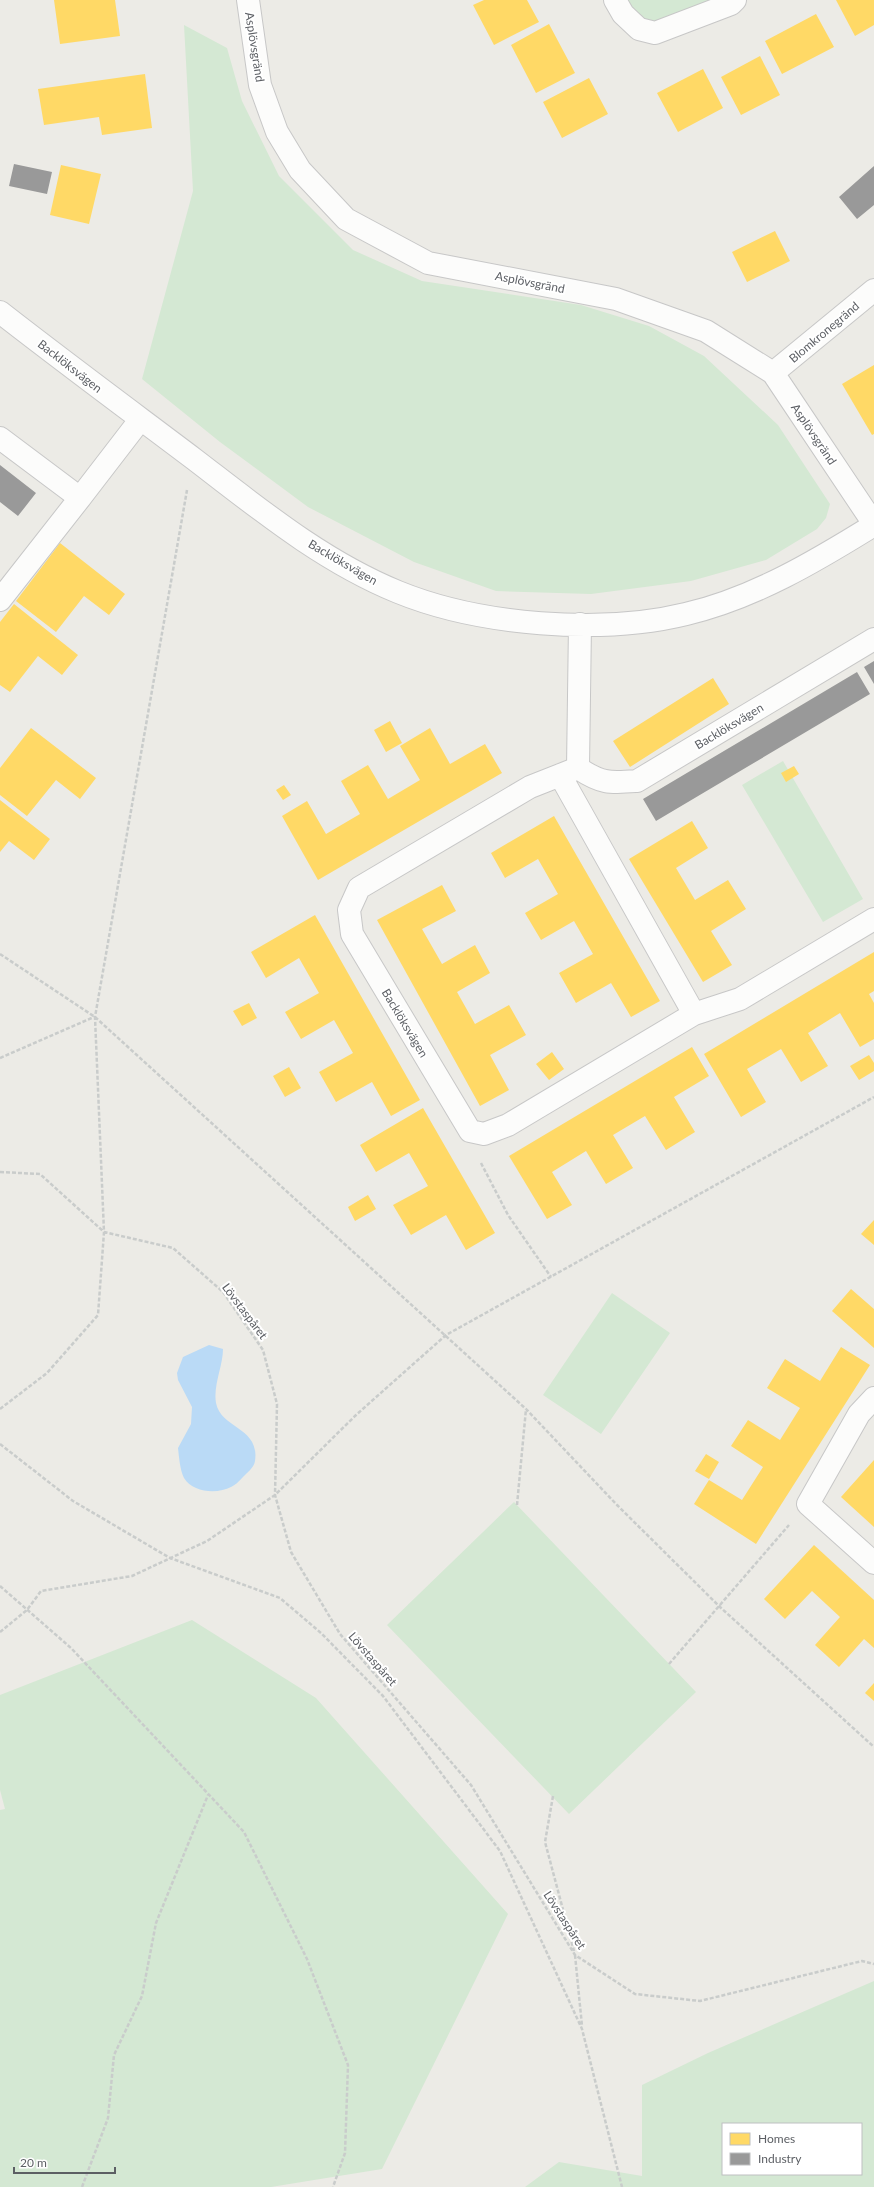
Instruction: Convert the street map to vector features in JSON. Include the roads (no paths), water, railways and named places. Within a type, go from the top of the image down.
[{"type":"street","name":"Asplövsgränd","points":[[248,0],[260,85],[277,132],[300,170],[346,219],[428,263],[616,299],[706,331],[773,373],[874,524]]},
{"type":"street","points":[[615,0],[623,14],[639,29],[655,33],[731,4],[735,0]]},
{"type":"street","name":"Blomkronegränd","points":[[773,373],[874,290]]},
{"type":"street","name":"Backlöksvägen","points":[[0,312],[263,513],[341,563],[396,591],[446,608],[489,617],[537,622],[580,624],[631,624],[687,614],[753,590],[820,559],[874,524]]},
{"type":"street","points":[[0,600],[140,420]]},
{"type":"street","points":[[0,438],[80,498]]},
{"type":"street","points":[[580,624],[569,772],[694,1014],[740,999],[874,920]]},
{"type":"street","name":"Backlöksvägen","points":[[694,1014],[508,1125],[484,1134],[470,1131],[352,934],[349,910],[359,888],[530,787],[569,772],[614,783],[637,781],[874,639]]},
{"type":"street","points":[[874,1398],[859,1414],[808,1504],[874,1563]]},
{"type":"water","points":[[209,1345],[223,1349],[215,1396],[219,1412],[252,1441],[255,1450],[254,1465],[250,1470],[233,1486],[219,1491],[206,1491],[193,1487],[188,1483],[183,1475],[178,1448],[191,1424],[192,1407],[178,1380],[177,1373],[183,1357]]}]
